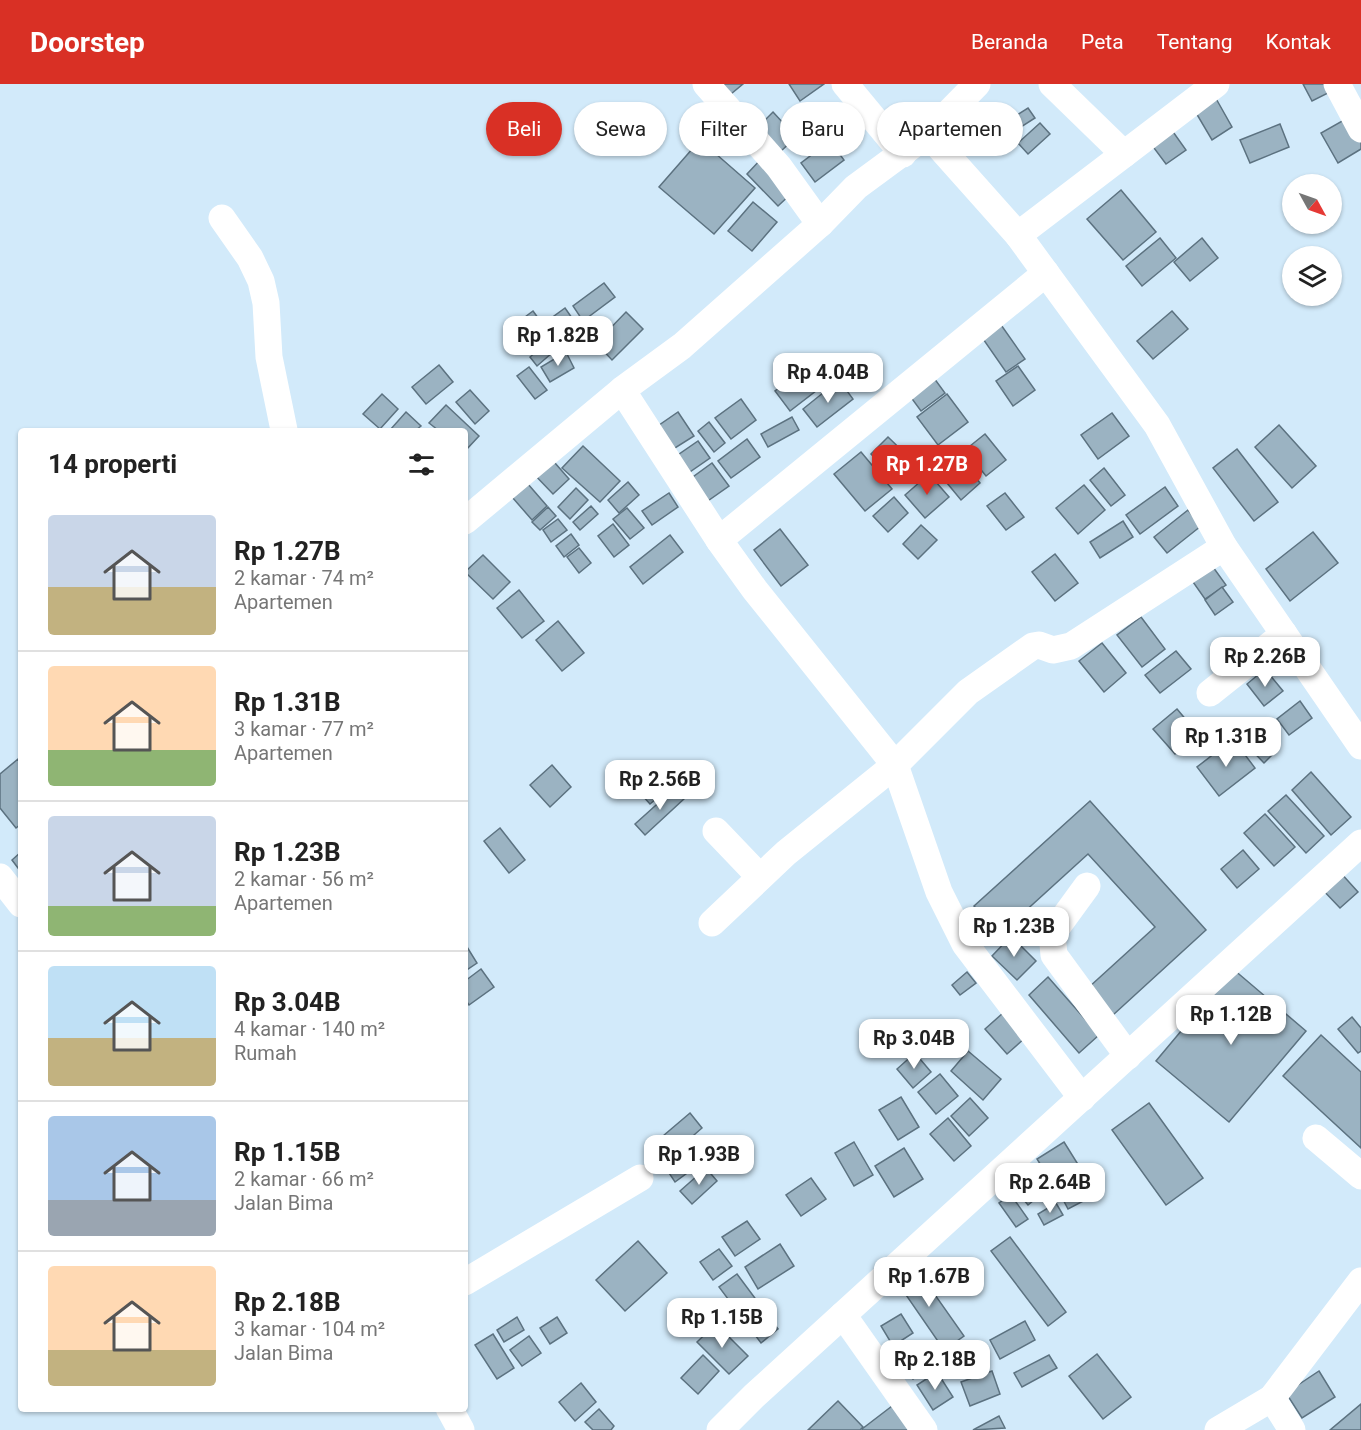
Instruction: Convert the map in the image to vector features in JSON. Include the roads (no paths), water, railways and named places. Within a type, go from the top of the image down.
[{"type":"street","points":[[706,84],[779,167],[820,224]]},
{"type":"street","points":[[845,84],[877,123]]},
{"type":"street","points":[[959,102],[977,84]]},
{"type":"street","points":[[1052,84],[1124,154]]},
{"type":"street","points":[[1018,235],[1216,84]]},
{"type":"street","points":[[1337,84],[1361,129]]},
{"type":"street","points":[[468,518],[622,390],[681,346],[820,224],[856,187],[900,156]]},
{"type":"street","points":[[948,156],[1018,235],[1157,425],[1224,547],[1361,746]]},
{"type":"street","points":[[222,218],[250,258],[261,281],[266,303],[269,357],[284,428]]},
{"type":"street","points":[[719,540],[1046,273]]},
{"type":"street","points":[[622,390],[719,540],[755,590],[895,765],[939,892],[965,944],[1082,1098]]},
{"type":"street","points":[[712,923],[760,877],[895,765],[968,692],[1012,658],[1033,646],[1044,646],[1053,650],[1071,646],[1224,547]]},
{"type":"street","points":[[1210,693],[1284,634]]},
{"type":"street","points":[[716,831],[760,877]]},
{"type":"street","points":[[720,1430],[1361,843]]},
{"type":"street","points":[[0,877],[18,900]]},
{"type":"street","points":[[1087,886],[1052,934],[1053,955],[1128,1056]]},
{"type":"street","points":[[1316,1138],[1361,1176]]},
{"type":"street","points":[[468,1280],[640,1178]]},
{"type":"street","points":[[1218,1430],[1272,1398],[1361,1281]]},
{"type":"street","points":[[843,1315],[924,1430]]},
{"type":"street","points":[[1272,1398],[1292,1430]]},
{"type":"street","points":[[451,1412],[461,1430]]}]
